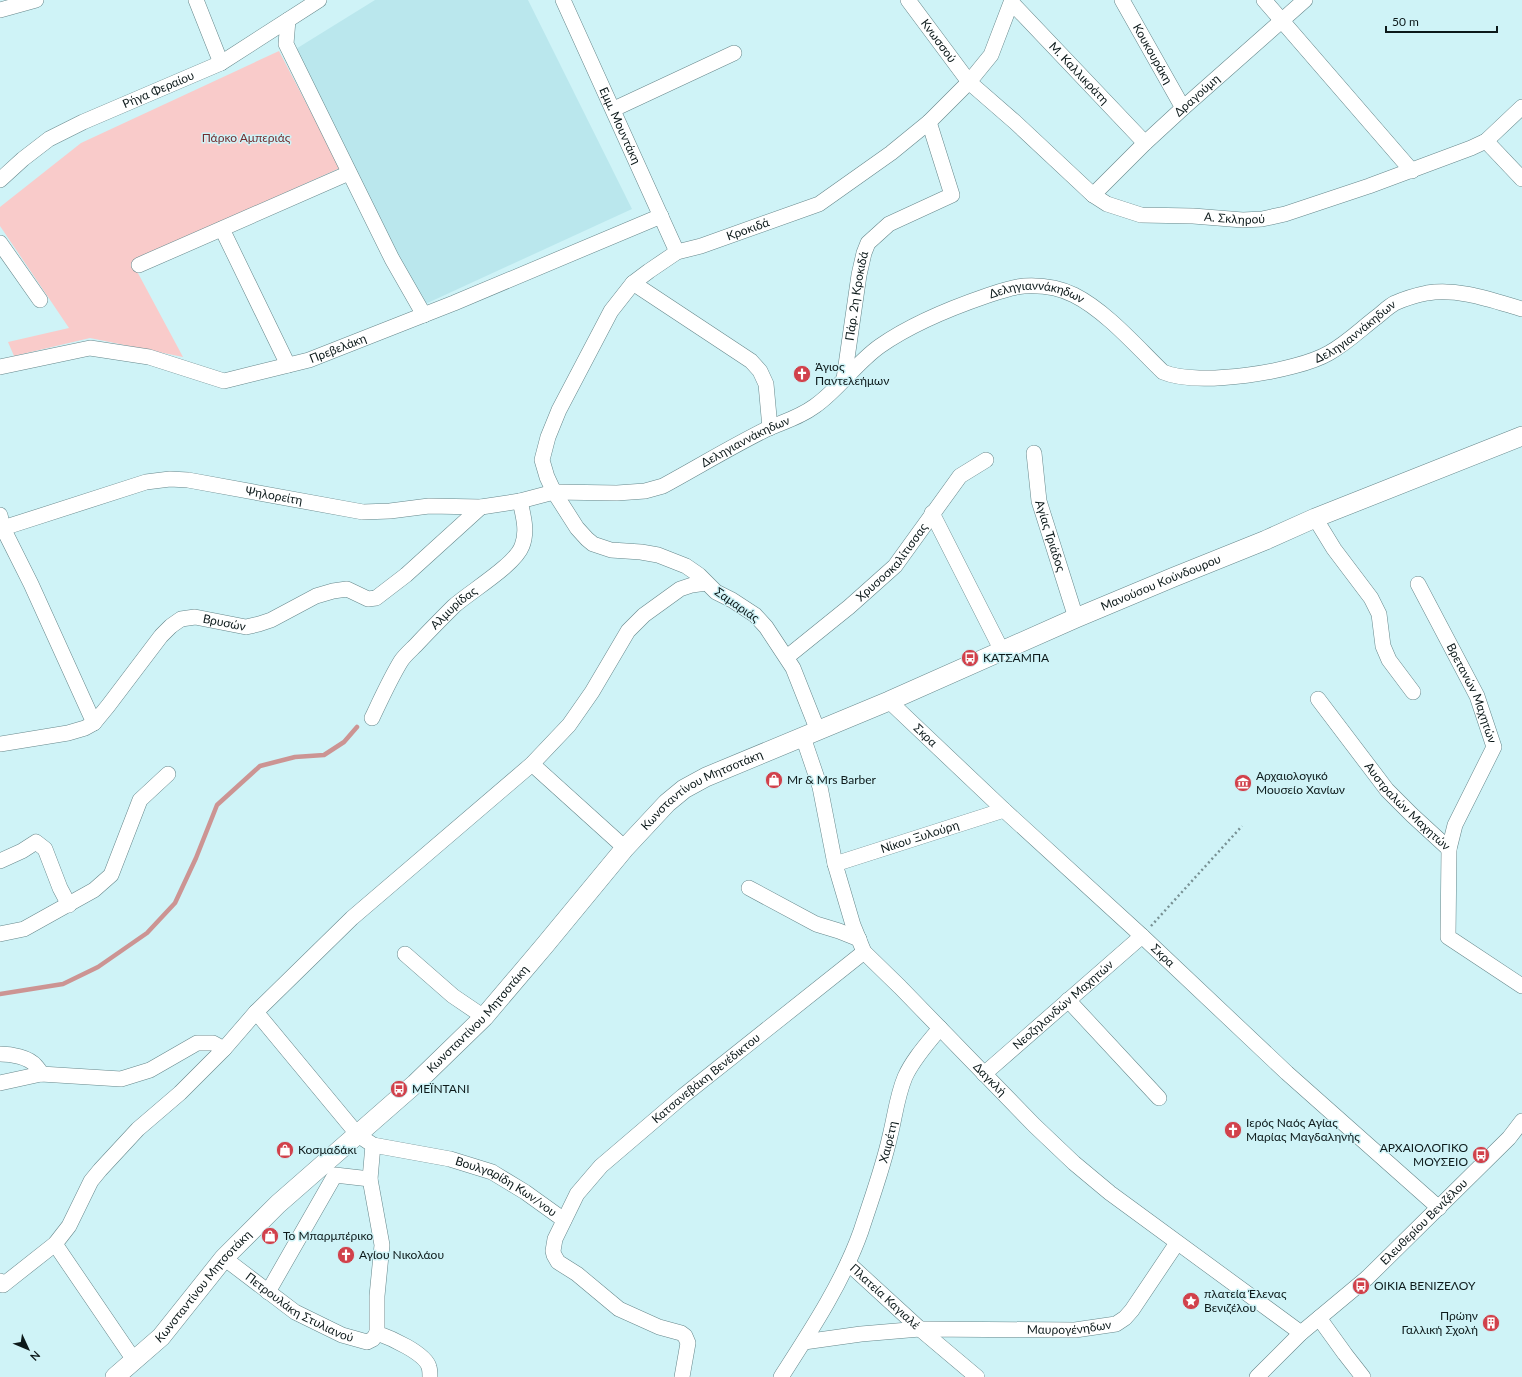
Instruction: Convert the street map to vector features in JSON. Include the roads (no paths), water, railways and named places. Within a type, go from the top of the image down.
[{"type":"main road","name":"Μανούσου Κούνδουρου","points":[[810,734],[889,701],[1076,618],[1266,540],[1315,518],[1522,436]]},
{"type":"main road","name":"Κωνσταντίνου Μητσοτάκη","points":[[115,1377],[161,1337],[224,1258],[278,1204],[415,1084],[484,1016],[625,848],[668,803],[684,789],[706,777],[810,734]]},
{"type":"street","points":[[0,10],[36,0]]},
{"type":"street","points":[[196,0],[221,63]]},
{"type":"street","name":"Ρήγα Φεραίου","points":[[0,180],[23,159],[50,138],[221,63],[319,0]]},
{"type":"street","name":"Εμμ. Μουντάκη","points":[[563,0],[614,109],[677,252]]},
{"type":"street","name":"Κνωσσού","points":[[908,0],[969,82]]},
{"type":"street","name":"Κουκουράκη","points":[[1122,0],[1183,108]]},
{"type":"street","points":[[1264,0],[1412,171]]},
{"type":"street","name":"Δραγούμη","points":[[1093,195],[1145,143],[1183,108],[1282,22],[1305,0]]},
{"type":"street","name":"Κροκιδά","points":[[554,492],[547,477],[542,460],[548,437],[559,410],[611,311],[633,283],[677,252],[701,246],[819,204],[892,153],[929,122],[969,82],[991,55],[1012,2]]},
{"type":"street","name":"Μ. Καλλικράτη","points":[[1012,2],[1145,143]]},
{"type":"street","points":[[288,20],[286,44],[392,259],[424,315]]},
{"type":"street","points":[[614,109],[734,53]]},
{"type":"street","name":"Α. Σκληρού","points":[[969,82],[1093,195],[1107,204],[1141,215],[1193,216],[1243,220],[1262,219],[1305,207],[1412,171],[1471,148],[1486,141],[1522,107]]},
{"type":"street","name":"Πάρ. 2η Κροκιδά","points":[[844,379],[858,275],[868,243],[889,224],[952,195],[929,122]]},
{"type":"street","points":[[1486,141],[1522,179]]},
{"type":"street","points":[[139,265],[349,172]]},
{"type":"street","name":"Πρεβελάκη","points":[[0,367],[90,348],[149,357],[224,381],[309,360],[424,315],[661,216]]},
{"type":"street","points":[[222,229],[288,365]]},
{"type":"street","points":[[0,243],[40,300]]},
{"type":"street","points":[[633,283],[751,362],[760,371],[766,384],[770,428]]},
{"type":"street","name":"Δεληγιαννάκηδων","points":[[554,492],[617,493],[645,491],[663,486],[770,428],[797,418],[817,405],[879,347],[918,324],[974,300],[1023,286],[1043,286],[1060,289],[1075,295],[1093,307],[1114,325],[1163,372],[1172,375],[1184,376],[1218,377],[1260,374],[1310,361],[1329,353],[1394,303],[1427,293],[1458,292],[1522,309]]},
{"type":"street","name":"Αγίας Τριάδος","points":[[1034,453],[1039,501],[1076,618]]},
{"type":"street","name":"Χρυσοσκαλίτισσας","points":[[787,657],[849,607],[895,566],[960,476],[986,460]]},
{"type":"street","name":"Ψηλορείτη","points":[[1,524],[146,482],[170,479],[188,480],[363,512],[390,511],[429,506],[481,507],[520,501],[554,492]]},
{"type":"street","name":"Σαμαριάς","points":[[554,492],[577,528],[586,539],[593,544],[611,550],[658,555],[686,566],[699,575],[716,592],[732,600],[755,615],[766,627],[787,657],[796,674],[810,734]]},
{"type":"street","name":"Αλμυρίδας","points":[[372,718],[388,683],[402,660],[456,605],[516,556],[522,546],[525,534],[525,522],[520,501]]},
{"type":"street","name":"Βρυσών","points":[[0,744],[68,733],[94,723],[161,636],[181,619],[196,617],[246,627],[271,620],[316,596],[334,591],[347,589],[368,599],[376,598],[406,574],[481,507]]},
{"type":"street","points":[[932,513],[1002,651]]},
{"type":"street","points":[[1315,518],[1334,549],[1371,598],[1379,614],[1383,646],[1389,660],[1413,692]]},
{"type":"street","points":[[1,524],[32,584],[94,723]]},
{"type":"street","points":[[2,1283],[55,1244],[69,1226],[91,1180],[138,1129],[180,1093],[224,1049],[256,1012],[352,918],[532,764],[569,725],[592,692],[628,631],[644,615],[680,589],[706,583]]},
{"type":"street","name":"Βρετανών Μαχητών","points":[[1418,584],[1477,696],[1494,747],[1455,825],[1449,849]]},
{"type":"street","name":"Αυστραλών Μαχητών","points":[[1318,699],[1387,790],[1449,849],[1448,937],[1522,986]]},
{"type":"street","name":"Σκρα","points":[[889,701],[1287,1073],[1439,1208]]},
{"type":"street","name":"Δαγκλή","points":[[810,734],[835,864],[853,925],[862,946],[984,1074],[1074,1163],[1110,1193],[1177,1243],[1301,1332]]},
{"type":"street","points":[[532,764],[625,848]]},
{"type":"street","points":[[0,934],[24,929],[94,890],[111,875],[140,800],[168,774]]},
{"type":"street","name":"Νίκου Ξυλούρη","points":[[835,864],[1004,810]]},
{"type":"street","points":[[0,861],[22,851],[36,842],[45,849],[60,888],[69,905]]},
{"type":"street","points":[[749,888],[816,924],[839,931],[862,946]]},
{"type":"street","name":"Νεοζηλανδών Μαχητών","points":[[984,1074],[1142,936]]},
{"type":"street","name":"Κατσανεβάκη Βενέδικτου","points":[[564,1220],[577,1194],[601,1166],[862,946]]},
{"type":"street","points":[[405,954],[453,996],[484,1016]]},
{"type":"street","points":[[1068,1000],[1159,1098]]},
{"type":"street","name":"Βουλγαρίδη Κων/νου","points":[[256,1012],[358,1135],[373,1145],[450,1159],[492,1172],[525,1192],[564,1220],[555,1239],[553,1251],[556,1259],[577,1274],[619,1309],[659,1327],[681,1333],[685,1336],[688,1343],[682,1377]]},
{"type":"street","name":"Χαιρέτη","points":[[848,1263],[860,1233],[876,1184],[905,1076],[940,1028]]},
{"type":"street","points":[[0,1083],[41,1074],[121,1079],[150,1070],[197,1043],[213,1043],[224,1049]]},
{"type":"street","points":[[0,1054],[17,1056],[28,1060],[36,1065],[41,1074]]},
{"type":"street","name":"Ελευθερίου Βενιζέλου","points":[[1257,1377],[1301,1332],[1367,1278],[1439,1208],[1508,1138],[1522,1121]]},
{"type":"street","points":[[373,1145],[370,1179],[382,1245],[377,1333],[392,1338],[425,1360],[429,1367],[430,1377]]},
{"type":"street","points":[[268,1292],[335,1175],[370,1179]]},
{"type":"street","name":"Μαυρογένηδων","points":[[920,1329],[1075,1330],[1116,1324],[1125,1318],[1132,1310],[1177,1243]]},
{"type":"street","points":[[55,1244],[134,1360]]},
{"type":"street","name":"Πετρουλάκη Στυλιανού","points":[[224,1258],[295,1312],[342,1335],[367,1342],[373,1339],[377,1333]]},
{"type":"street","name":"Πλατεία Καγιαλέ","points":[[804,1342],[848,1263],[920,1329]]},
{"type":"street","points":[[1319,1318],[1363,1377]]},
{"type":"street","points":[[920,1329],[977,1377]]},
{"type":"street","name":"Πλατεία Καγιαλέ","points":[[804,1342],[861,1334],[920,1329]]},
{"type":"street","points":[[781,1377],[804,1342]]},
{"type":"waterway","points":[[0,994],[63,984],[98,967],[147,933],[175,903],[196,858],[217,805],[260,766],[295,757],[324,755],[344,742],[357,727]]},
{"type":"place","name":"Άγιος Παντελεήμων","points":[[802,374]]},
{"type":"place","name":"ΚΑΤΣΑΜΠΑ","points":[[970,658]]},
{"type":"place","name":"Mr & Mrs Barber","points":[[774,780]]},
{"type":"place","name":"Αρχαιολογικό Μουσείο Χανίων","points":[[1243,783]]},
{"type":"place","name":"ΜΕΪΝΤΑΝΙ","points":[[399,1089]]},
{"type":"place","name":"Ιερός Ναός Αγίας Μαρίας Μαγδαληνής","points":[[1233,1130]]},
{"type":"place","name":"Κοσμαδάκι","points":[[285,1150]]},
{"type":"place","name":"ΑΡΧΑΙΟΛΟΓΙΚΟ ΜΟΥΣΕΙΟ","points":[[1481,1155]]},
{"type":"place","name":"Το Μπαρμπέρικο","points":[[270,1236]]},
{"type":"place","name":"Αγίου Νικολάου","points":[[346,1255]]},
{"type":"place","name":"ΟΙΚΙΑ ΒΕΝΙΖΕΛΟΥ","points":[[1361,1286]]},
{"type":"place","name":"πλατεία Έλενας Βενιζέλου","points":[[1191,1301]]},
{"type":"place","name":"Πρώην Γαλλική Σχολή","points":[[1491,1323]]},
{"type":"park label","name":"Πάρκο Αμπεριάς","points":[[246,138]]}]
